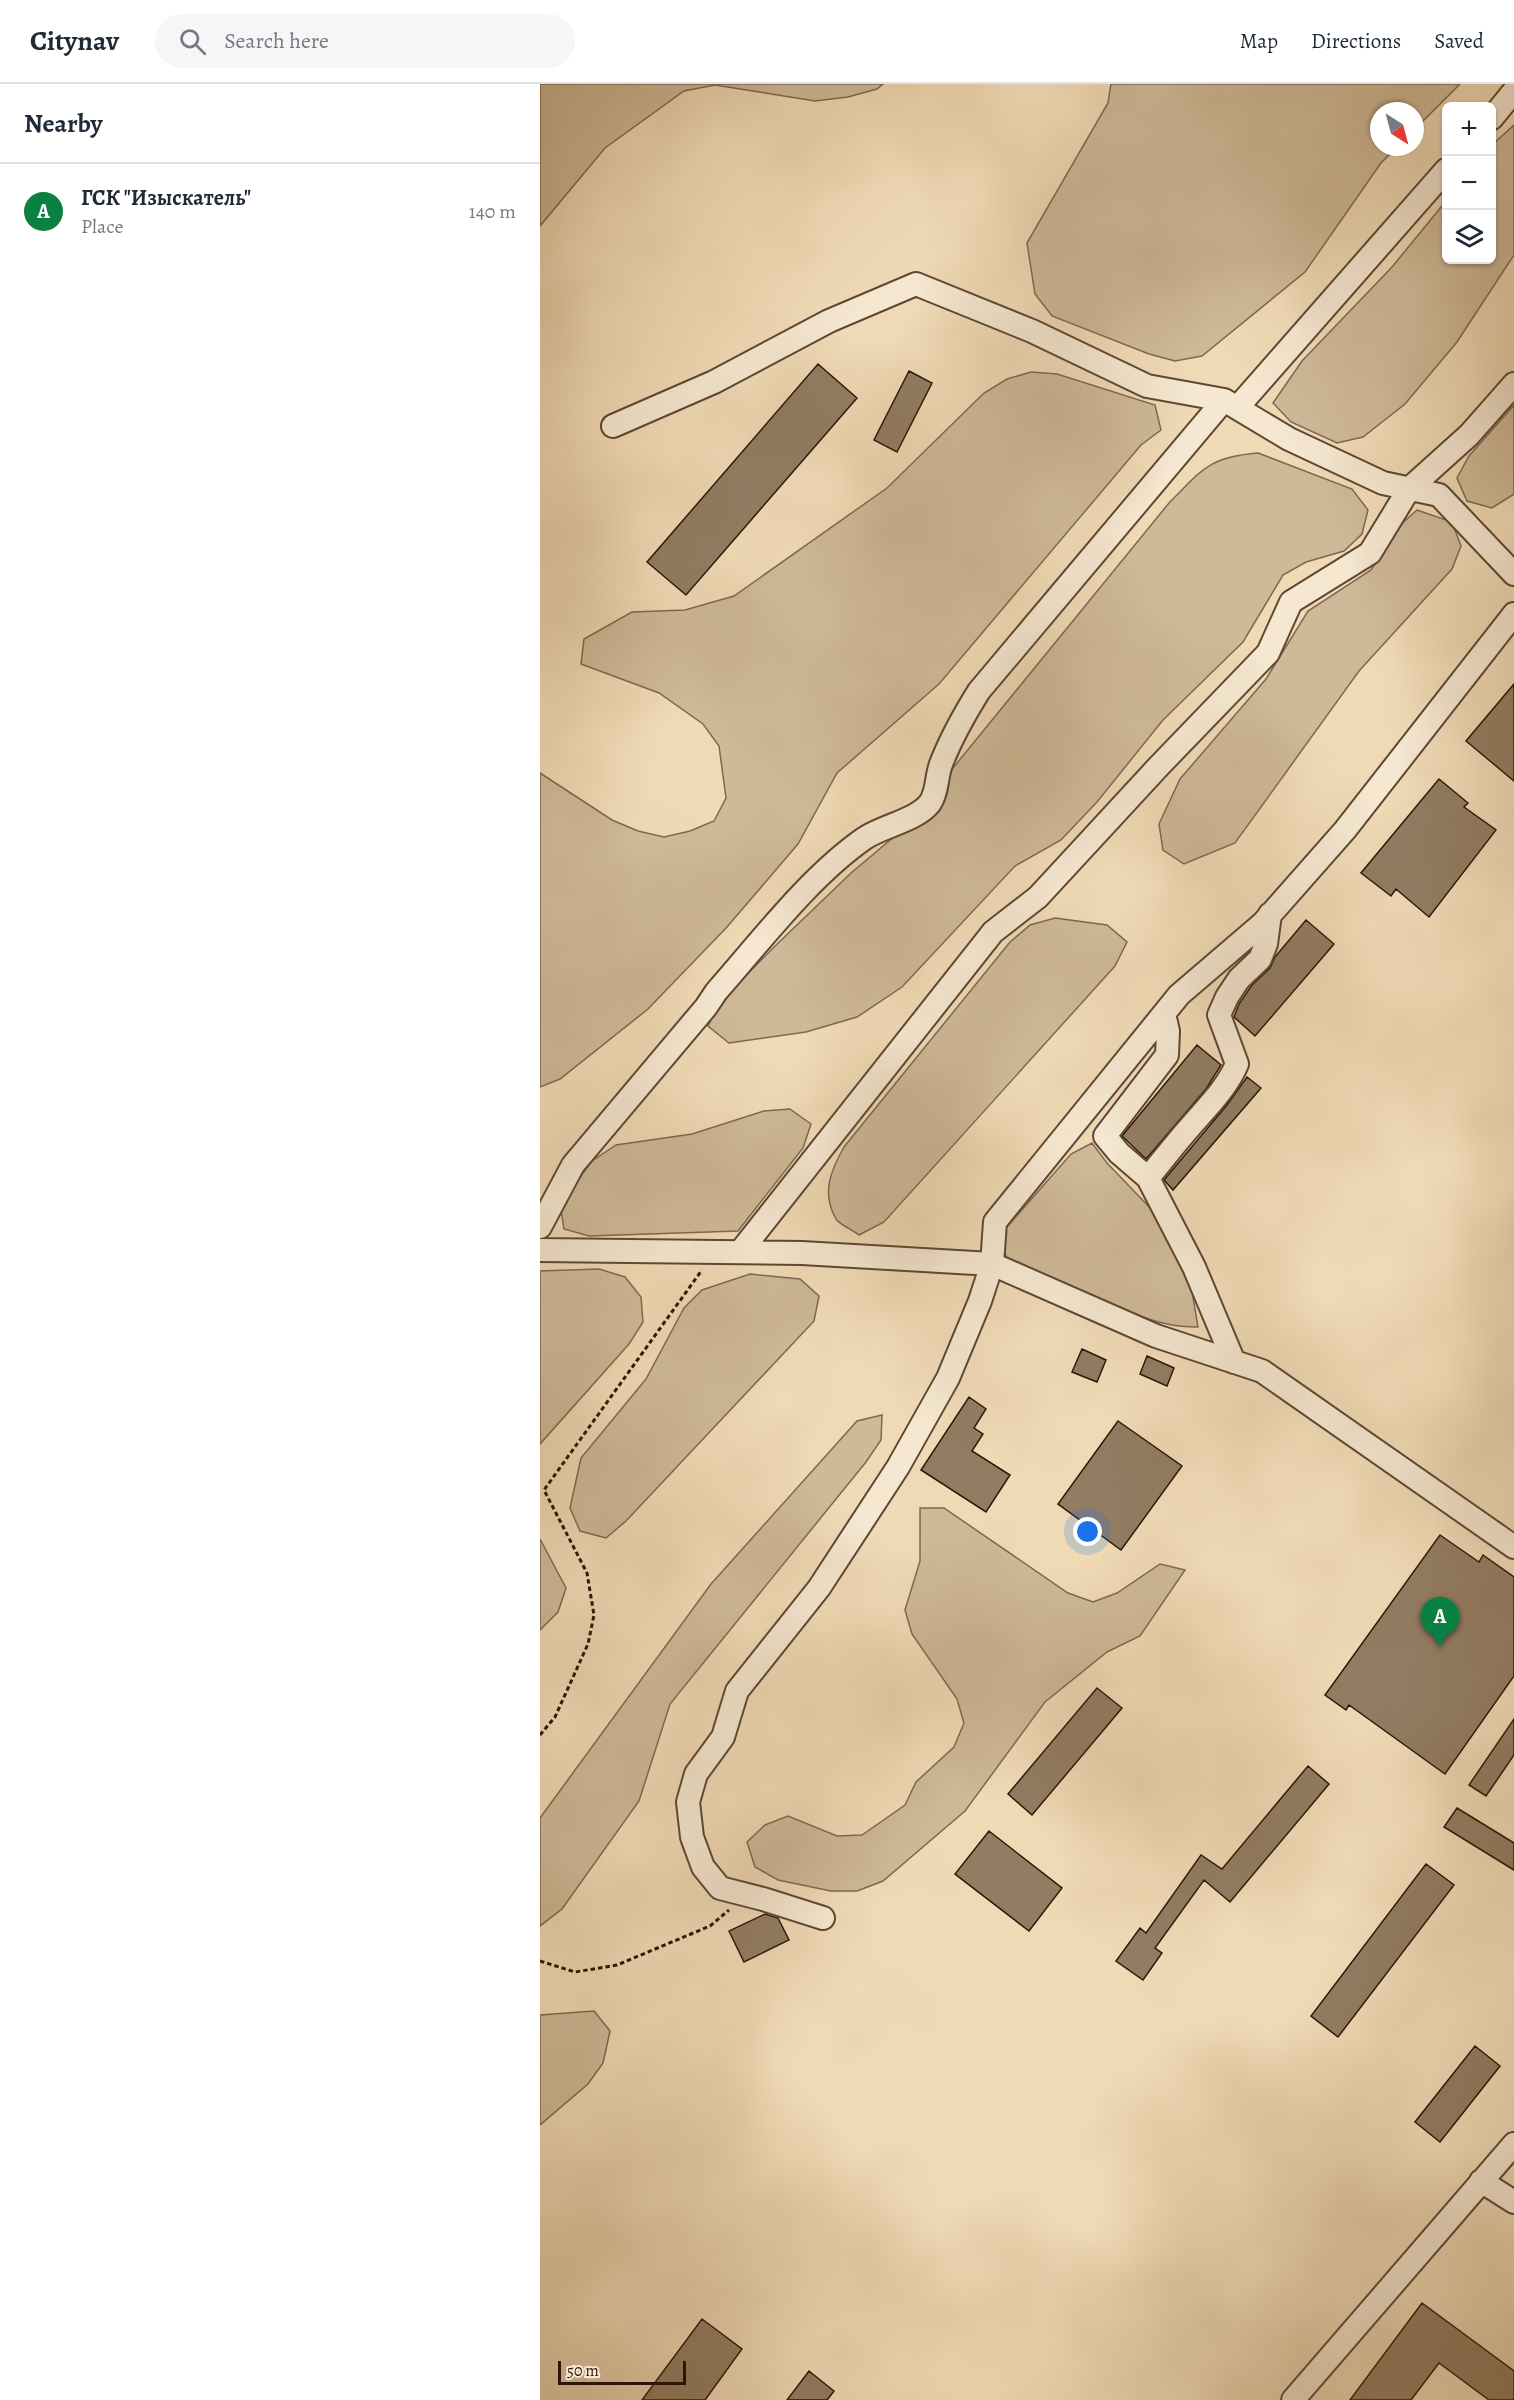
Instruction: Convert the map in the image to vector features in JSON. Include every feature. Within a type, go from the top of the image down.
[{"type":"street","points":[[1496,112],[1514,91]]},
{"type":"street","points":[[540,1227],[573,1165],[706,1007],[716,992],[819,877],[867,837],[918,813],[929,805],[936,791],[940,768],[955,730],[979,691],[1231,404],[1442,174]]},
{"type":"street","points":[[613,426],[714,382],[830,321],[916,284],[1032,331],[1148,386],[1231,404],[1289,439],[1383,483],[1439,495],[1514,574]]},
{"type":"street","points":[[740,1252],[993,932],[1038,897],[1268,652],[1291,602],[1370,553],[1410,489],[1469,435],[1514,384]]},
{"type":"street","points":[[823,1918],[720,1888],[704,1867],[692,1837],[688,1802],[696,1774],[723,1737],[737,1691],[819,1588],[921,1426],[948,1378],[980,1301],[992,1264],[995,1222],[1179,996],[1270,914],[1345,830],[1514,615]]},
{"type":"street","points":[[1148,1178],[1216,1099],[1234,1071],[1237,1064],[1235,1055],[1219,1015],[1239,979],[1260,959],[1266,944],[1270,914]]},
{"type":"street","points":[[1164,1014],[1168,1031],[1167,1055],[1105,1136],[1119,1153],[1148,1178],[1194,1267],[1234,1362]]},
{"type":"street","points":[[540,1250],[802,1253],[992,1264],[1156,1336],[1262,1371],[1514,1547]]},
{"type":"street","points":[[1293,2400],[1514,2144]]},
{"type":"street","points":[[1481,2181],[1514,2202]]},
{"type":"path","points":[[540,1735],[555,1717],[580,1662],[588,1644],[594,1615],[587,1573],[542,1491],[716,1252]]},
{"type":"path","points":[[540,1961],[575,1972],[617,1965],[710,1926],[746,1895]]},
{"type":"shaded area","points":[[540,84],[883,84],[877,89],[848,97],[815,101],[715,85],[684,91],[605,148],[540,226]]},
{"type":"shaded area","points":[[1111,84],[1460,84],[1424,120],[1424,102],[1370,102],[1370,156],[1388,156],[1305,272],[1202,356],[1175,361],[1149,354],[1052,316],[1035,294],[1027,243],[1108,103]]},
{"type":"shaded area","points":[[1514,125],[1514,255],[1457,342],[1405,404],[1363,437],[1337,443],[1291,422],[1273,403],[1302,361],[1392,267],[1442,206],[1442,264],[1496,264],[1496,141]]},
{"type":"shaded area","points":[[1031,372],[1057,374],[1155,405],[1161,430],[1141,445],[939,684],[837,773],[798,844],[727,927],[648,1009],[560,1079],[540,1087],[540,773],[612,820],[638,831],[664,837],[690,831],[714,821],[726,798],[719,746],[703,724],[659,693],[581,664],[584,639],[632,612],[685,610],[734,596],[887,488],[984,393],[1007,379]]},
{"type":"shaded area","points":[[1514,405],[1514,494],[1492,508],[1467,501],[1457,478],[1469,456]]},
{"type":"shaded area","points":[[1258,453],[1352,489],[1368,510],[1362,534],[1344,551],[1306,562],[1283,575],[1243,642],[1163,720],[1097,802],[1061,840],[1015,866],[902,987],[857,1017],[806,1032],[729,1043],[708,1026],[720,1002],[774,947],[851,873],[927,809],[953,768],[1169,503],[1207,467],[1228,458]]},
{"type":"shaded area","points":[[1417,510],[1452,522],[1461,546],[1452,569],[1359,671],[1235,843],[1184,864],[1163,850],[1159,824],[1180,779],[1266,679],[1308,611],[1371,570],[1398,527]]},
{"type":"shaded area","points":[[1055,918],[1107,925],[1127,942],[1115,966],[884,1222],[859,1235],[840,1223],[832,1209],[829,1191],[835,1164],[844,1147],[1010,942],[1030,925]]},
{"type":"shaded area","points":[[790,1109],[811,1124],[803,1148],[738,1231],[589,1236],[564,1229],[560,1204],[592,1161],[616,1145],[692,1134],[764,1111]]},
{"type":"shaded area","points":[[1092,1143],[1107,1163],[1155,1213],[1176,1250],[1192,1291],[1198,1327],[1174,1326],[1142,1317],[1007,1259],[999,1236],[1071,1154]]},
{"type":"shaded area","points":[[599,1269],[625,1277],[641,1297],[643,1322],[629,1344],[540,1444],[540,1271]]},
{"type":"shaded area","points":[[750,1274],[800,1279],[819,1296],[814,1321],[626,1521],[606,1538],[580,1531],[570,1508],[581,1458],[646,1379],[684,1308],[702,1290]]},
{"type":"shaded area","points":[[882,1415],[881,1440],[866,1462],[670,1704],[639,1801],[562,1909],[540,1926],[540,1818],[711,1584],[857,1421]]},
{"type":"shaded area","points":[[920,1508],[944,1508],[1068,1593],[1093,1602],[1117,1593],[1160,1564],[1185,1570],[1140,1636],[1107,1652],[1045,1702],[965,1811],[883,1881],[857,1891],[831,1891],[778,1880],[755,1867],[747,1842],[765,1825],[788,1816],[837,1836],[862,1835],[905,1805],[916,1782],[954,1747],[964,1723],[957,1699],[912,1634],[905,1610],[920,1561]]},
{"type":"shaded area","points":[[540,1539],[566,1588],[558,1612],[540,1630]]},
{"type":"shaded area","points":[[594,2011],[610,2031],[603,2063],[588,2084],[540,2125],[540,2015]]},
{"type":"building","points":[[818,364],[857,398],[686,595],[647,562]]},
{"type":"building","points":[[909,371],[932,383],[897,452],[874,440]]},
{"type":"building","points":[[1514,684],[1514,781],[1466,741]]},
{"type":"building","points":[[1439,779],[1468,803],[1464,807],[1496,830],[1429,917],[1396,889],[1391,896],[1361,873]]},
{"type":"building","points":[[1306,920],[1334,944],[1255,1036],[1234,1017],[1239,1004]]},
{"type":"building","points":[[1197,1045],[1221,1065],[1206,1089],[1146,1159],[1122,1136]]},
{"type":"building","points":[[1247,1077],[1261,1088],[1173,1190],[1164,1180],[1227,1105]]},
{"type":"building","points":[[1082,1349],[1106,1360],[1097,1382],[1072,1372]]},
{"type":"building","points":[[1147,1356],[1174,1368],[1167,1386],[1140,1374]]},
{"type":"building","points":[[969,1397],[986,1409],[974,1428],[983,1434],[972,1451],[1010,1475],[986,1512],[921,1470]]},
{"type":"building","points":[[1118,1421],[1182,1466],[1121,1550],[1058,1504]]},
{"type":"building","points":[[1440,1535],[1479,1562],[1483,1555],[1514,1577],[1514,1676],[1445,1774],[1349,1705],[1346,1710],[1325,1695]]},
{"type":"building","points":[[1097,1688],[1122,1708],[1032,1815],[1008,1794]]},
{"type":"building","points":[[1514,1719],[1514,1755],[1486,1796],[1469,1785]]},
{"type":"building","points":[[1308,1766],[1329,1784],[1230,1902],[1204,1880],[1155,1948],[1162,1953],[1143,1980],[1116,1961],[1140,1928],[1146,1933],[1201,1855],[1222,1869]]},
{"type":"building","points":[[1457,1808],[1514,1843],[1514,1870],[1444,1827]]},
{"type":"building","points":[[989,1831],[1062,1888],[1029,1931],[955,1874]]},
{"type":"building","points":[[1426,1864],[1454,1885],[1338,2037],[1311,2016]]},
{"type":"building","points":[[765,1914],[778,1918],[789,1940],[744,1962],[729,1931]]},
{"type":"building","points":[[1475,2046],[1500,2066],[1440,2142],[1415,2122]]},
{"type":"building","points":[[1422,2303],[1514,2371],[1514,2400],[1489,2400],[1439,2363],[1411,2400],[1350,2400]]},
{"type":"building","points":[[702,2319],[742,2349],[705,2400],[642,2400]]},
{"type":"building","points":[[809,2371],[834,2391],[827,2400],[787,2400]]},
{"type":"place","name":"ГСК \"Изыскатель\"","points":[[1440,1647]]}]
